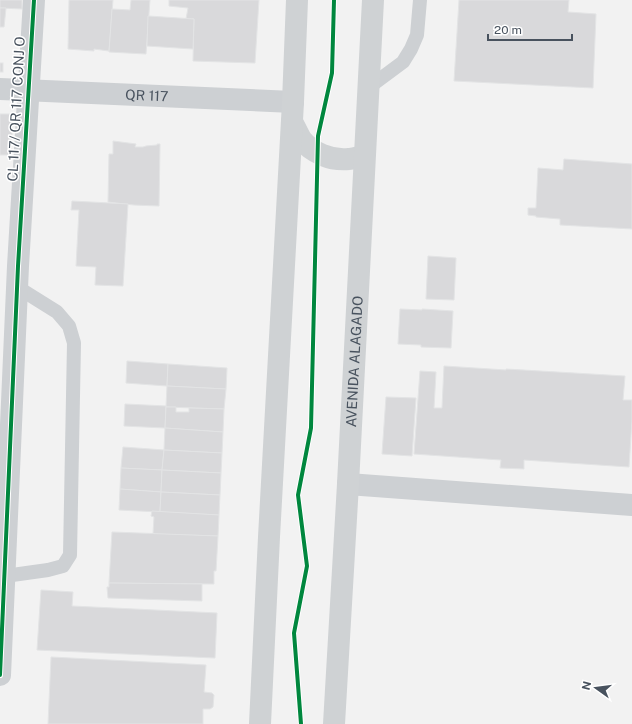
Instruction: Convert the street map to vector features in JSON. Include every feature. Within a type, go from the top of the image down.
[{"type":"main road","points":[[260,724],[269,529],[293,112],[297,0]]},
{"type":"main road","name":"AVENIDA ALAGADO","points":[[334,724],[373,0]]},
{"type":"main road","points":[[293,112],[301,138],[308,146],[318,153],[331,158],[348,159],[364,156]]},
{"type":"street","name":"CL 117/ QR 117 CONJ O","points":[[0,675],[5,576],[4,500],[17,287],[9,265],[29,90],[34,0]]},
{"type":"street","name":"QR 117","points":[[0,89],[29,90],[293,112]]},
{"type":"street","points":[[348,484],[632,505]]},
{"type":"lane","points":[[368,88],[403,62],[411,49],[417,34],[420,0]]},
{"type":"lane","points":[[5,576],[48,570],[63,566],[70,555],[74,343],[69,326],[57,312],[17,287]]},
{"type":"building","points":[[0,0],[22,0],[22,9],[0,8]]},
{"type":"building","points":[[69,0],[113,0],[109,51],[94,49],[94,51],[68,49]]},
{"type":"building","points":[[131,0],[150,0],[146,54],[109,52],[112,9],[130,10]]},
{"type":"building","points":[[169,0],[259,0],[255,63],[193,61],[194,19],[186,19],[188,8],[169,6]]},
{"type":"building","points":[[459,0],[569,0],[568,12],[596,14],[593,88],[454,81]]},
{"type":"building","points":[[0,8],[6,8],[4,27],[0,27]]},
{"type":"building","points":[[148,16],[194,19],[193,49],[147,46]]},
{"type":"building","points":[[0,63],[3,63],[3,72],[0,72]]},
{"type":"building","points":[[0,114],[13,114],[11,155],[0,155]]},
{"type":"building","points":[[113,141],[136,144],[135,147],[160,144],[159,206],[108,202],[109,154],[113,154]]},
{"type":"building","points":[[564,159],[632,164],[632,229],[560,225],[560,219],[528,215],[528,208],[536,208],[538,168],[563,170]]},
{"type":"building","points":[[72,201],[128,204],[123,286],[95,285],[96,267],[76,266],[79,210],[71,210]]},
{"type":"building","points":[[428,256],[456,258],[454,300],[426,299]]},
{"type":"building","points":[[400,309],[453,311],[451,348],[421,347],[421,345],[398,344]]},
{"type":"building","points":[[127,361],[168,364],[167,386],[126,383]]},
{"type":"building","points":[[168,364],[227,368],[226,389],[167,386]]},
{"type":"building","points":[[444,366],[625,376],[623,400],[632,400],[629,467],[524,460],[524,469],[500,468],[501,460],[414,454],[420,371],[436,372],[434,408],[442,408]]},
{"type":"building","points":[[167,386],[226,389],[224,409],[166,407]]},
{"type":"building","points":[[386,397],[416,398],[412,456],[382,454]]},
{"type":"building","points":[[125,404],[166,406],[165,428],[124,426]]},
{"type":"building","points":[[166,407],[176,407],[176,412],[189,412],[189,408],[224,409],[223,432],[165,428]]},
{"type":"building","points":[[165,428],[223,432],[222,453],[164,450]]},
{"type":"building","points":[[123,447],[164,450],[162,470],[121,468]]},
{"type":"building","points":[[164,450],[222,453],[221,473],[162,470]]},
{"type":"building","points":[[121,468],[162,470],[161,492],[120,489]]},
{"type":"building","points":[[162,470],[221,473],[220,495],[161,492]]},
{"type":"building","points":[[120,489],[161,492],[160,512],[119,510]]},
{"type":"building","points":[[161,492],[220,495],[219,515],[160,512]]},
{"type":"building","points":[[152,511],[219,515],[218,536],[153,534],[154,517],[151,516]]},
{"type":"building","points":[[112,532],[218,536],[214,584],[109,583]]},
{"type":"building","points":[[109,583],[202,584],[202,601],[108,598],[107,587],[109,587]]},
{"type":"building","points":[[41,590],[73,592],[72,606],[217,613],[215,658],[37,650]]},
{"type":"building","points":[[51,657],[206,665],[204,692],[212,693],[214,695],[213,707],[210,709],[203,709],[203,724],[48,724]]},
{"type":"cycle path","points":[[0,675],[18,266],[34,0]]},
{"type":"cycle path","points":[[301,724],[294,633],[307,566],[298,495],[311,428],[318,136],[332,73],[334,0]]}]
